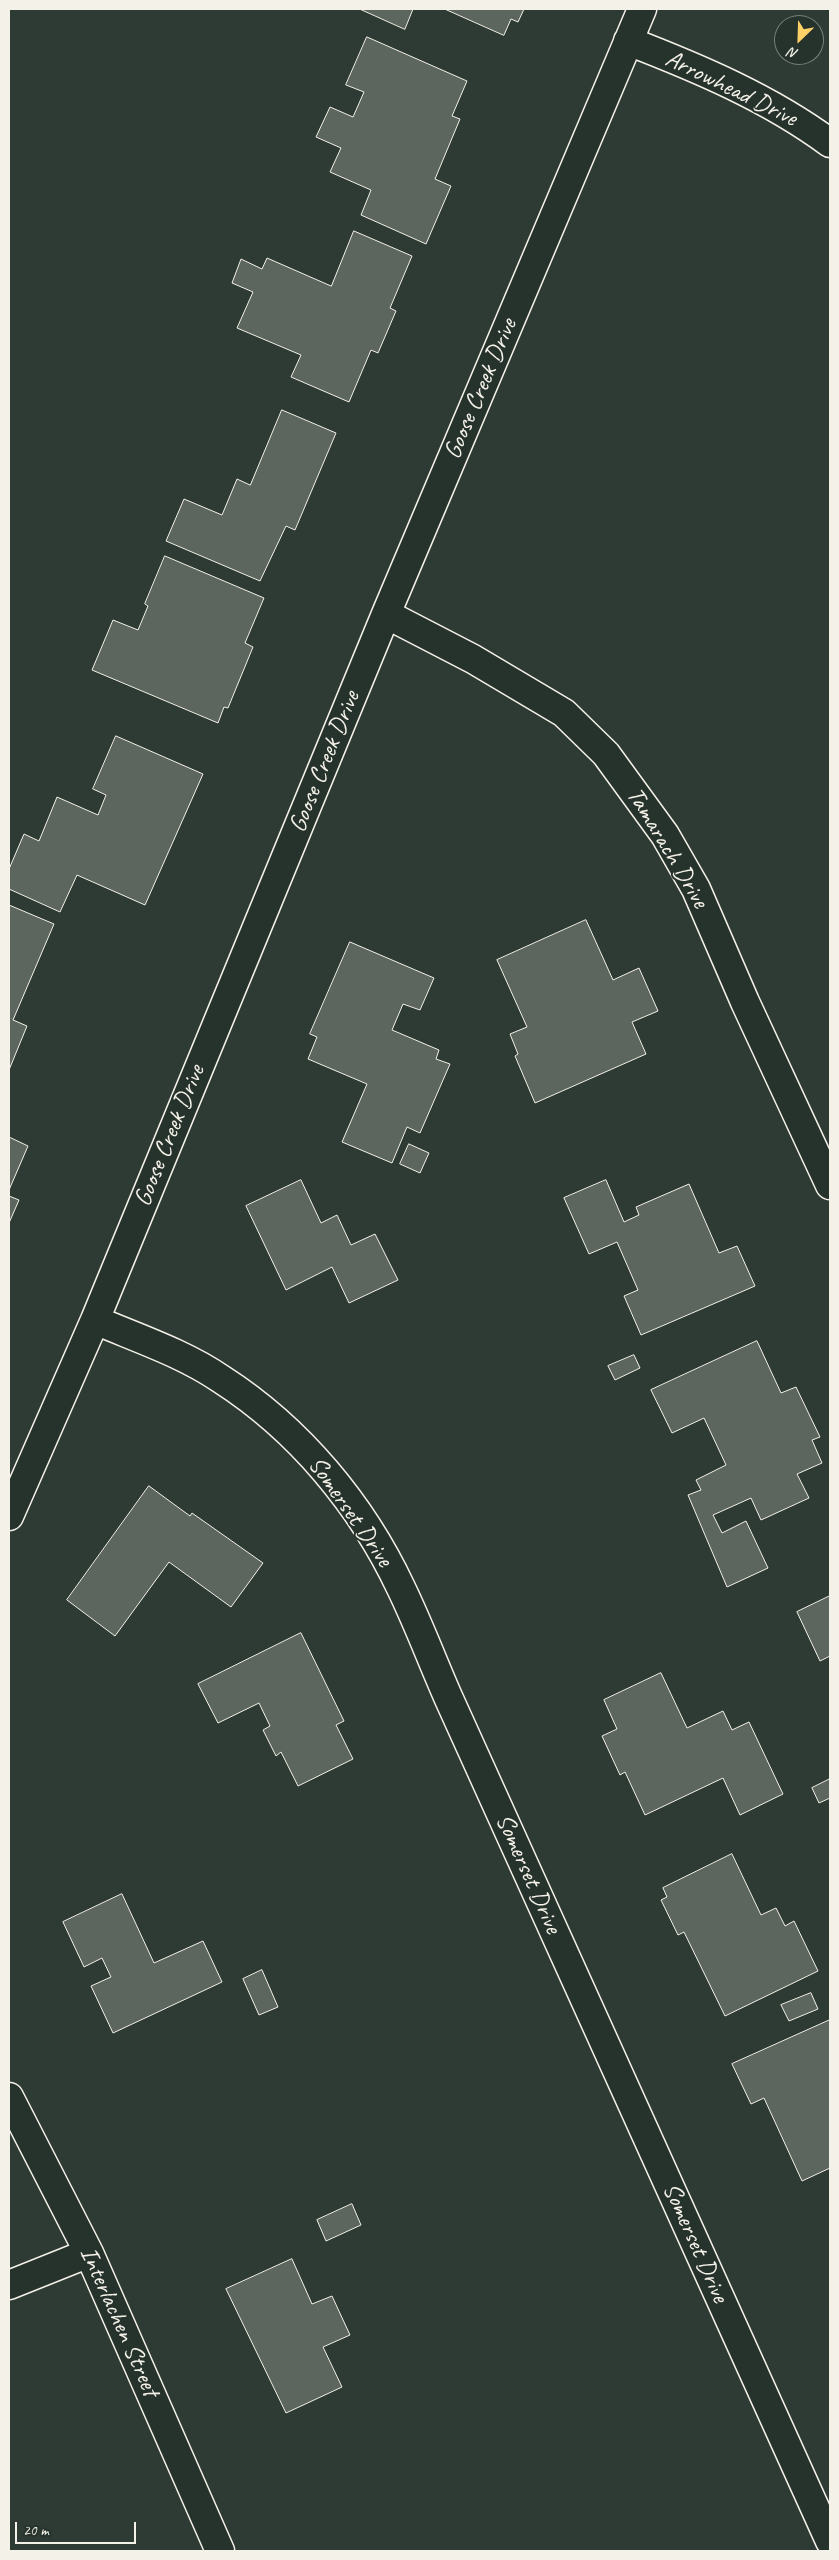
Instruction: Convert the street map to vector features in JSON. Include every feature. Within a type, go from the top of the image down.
[{"type":"street","name":"Goose Creek Drive","points":[[9,1516],[94,1320],[386,614],[642,9]]},
{"type":"street","name":"Arrowhead Drive","points":[[628,41],[695,67],[796,118],[830,143]]},
{"type":"street","name":"Tamarach Drive","points":[[386,614],[473,659],[564,713],[606,754],[665,835],[696,889],[745,1002],[830,1185]]},
{"type":"street","name":"Somerset Drive","points":[[94,1320],[189,1360],[222,1379],[301,1443],[333,1478],[370,1531],[401,1587],[830,2541]]},
{"type":"street","name":"Interlachen Street","points":[[9,2098],[89,2253],[220,2551]]},
{"type":"street","points":[[9,2285],[89,2253]]},
{"type":"building","points":[[360,9],[413,9],[405,29]]},
{"type":"building","points":[[445,9],[524,9],[518,22],[511,19],[504,35]]},
{"type":"building","points":[[367,37],[467,81],[452,116],[460,119],[435,179],[451,186],[426,244],[361,215],[371,190],[330,172],[341,148],[316,137],[330,107],[353,117],[364,92],[346,85]]},
{"type":"building","points":[[354,231],[412,256],[390,308],[396,311],[378,353],[371,350],[349,402],[291,377],[301,355],[237,328],[253,292],[232,283],[241,259],[262,269],[267,258],[331,286]]},
{"type":"building","points":[[282,410],[336,433],[295,530],[286,526],[260,581],[166,541],[184,499],[222,515],[237,479],[250,485]]},
{"type":"building","points":[[165,556],[264,598],[245,643],[253,647],[228,708],[224,707],[218,723],[92,670],[113,620],[138,630],[148,606],[145,604]]},
{"type":"building","points":[[116,736],[203,774],[145,905],[77,875],[60,912],[9,889],[9,869],[24,834],[39,841],[57,797],[98,815],[106,795],[93,789]]},
{"type":"building","points":[[9,905],[54,924],[13,1020],[27,1026],[9,1070]]},
{"type":"building","points":[[586,920],[613,980],[639,968],[658,1011],[632,1022],[646,1054],[535,1103],[515,1056],[518,1054],[510,1034],[527,1027],[497,960]]},
{"type":"building","points":[[350,942],[434,978],[420,1010],[403,1004],[392,1030],[439,1050],[436,1059],[450,1064],[420,1133],[407,1127],[392,1163],[342,1142],[367,1084],[308,1059],[317,1037],[310,1034]]},
{"type":"building","points":[[9,1137],[28,1146],[9,1190]]},
{"type":"building","points":[[409,1144],[429,1153],[420,1173],[400,1164]]},
{"type":"building","points":[[301,1180],[321,1223],[337,1215],[351,1245],[375,1234],[398,1280],[349,1303],[332,1267],[286,1290],[246,1206]]},
{"type":"building","points":[[606,1180],[624,1222],[639,1215],[636,1207],[689,1184],[719,1253],[737,1246],[755,1286],[641,1335],[624,1296],[638,1290],[617,1242],[589,1254],[564,1198]]},
{"type":"building","points":[[9,1196],[19,1200],[9,1223]]},
{"type":"building","points":[[757,1341],[781,1393],[796,1387],[820,1437],[812,1440],[822,1463],[797,1474],[809,1498],[761,1520],[751,1498],[713,1515],[722,1533],[746,1521],[768,1568],[727,1587],[688,1495],[701,1490],[696,1480],[726,1465],[704,1418],[672,1433],[651,1390]]},
{"type":"building","points":[[634,1355],[640,1368],[615,1380],[608,1366]]},
{"type":"building","points":[[149,1486],[190,1516],[192,1513],[263,1563],[231,1607],[169,1562],[115,1636],[67,1600]]},
{"type":"building","points":[[830,1596],[830,1656],[820,1661],[797,1612]]},
{"type":"building","points":[[301,1633],[344,1721],[336,1725],[353,1759],[298,1786],[281,1752],[276,1756],[263,1730],[270,1726],[259,1703],[218,1723],[198,1684]]},
{"type":"building","points":[[661,1673],[687,1728],[723,1711],[732,1730],[749,1722],[783,1794],[740,1815],[723,1778],[645,1815],[625,1772],[620,1775],[602,1736],[617,1729],[604,1700]]},
{"type":"building","points":[[830,1779],[830,1798],[819,1803],[812,1788]]},
{"type":"building","points":[[732,1854],[761,1915],[776,1908],[785,1926],[794,1921],[818,1971],[725,2016],[684,1932],[678,1935],[661,1900],[667,1897],[663,1888]]},
{"type":"building","points":[[122,1894],[154,1963],[203,1941],[222,1982],[113,2033],[91,1986],[111,1977],[102,1958],[84,1967],[63,1922]]},
{"type":"building","points":[[262,1970],[278,2007],[259,2015],[243,1979]]},
{"type":"building","points":[[811,1993],[818,2009],[789,2021],[781,2005]]},
{"type":"building","points":[[830,2020],[830,2168],[802,2181],[764,2098],[751,2104],[732,2064]]},
{"type":"building","points":[[352,2204],[361,2225],[326,2241],[317,2220]]},
{"type":"building","points":[[292,2259],[312,2304],[332,2296],[350,2335],[323,2347],[342,2387],[286,2413],[226,2289]]}]
